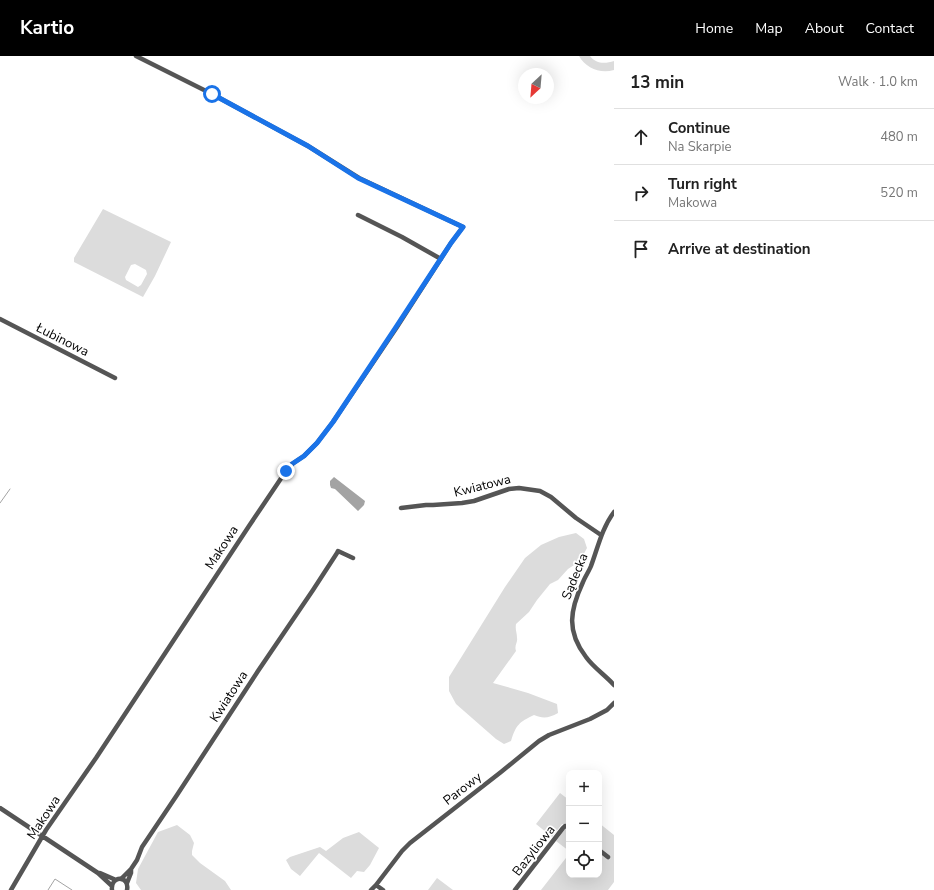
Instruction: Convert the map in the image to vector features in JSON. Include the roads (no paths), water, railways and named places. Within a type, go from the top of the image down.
[{"type":"street","name":"Makowa","points":[[11,890],[42,836],[96,758],[286,471],[317,443],[333,422],[463,227],[358,178],[308,146],[212,94],[136,56]]},
{"type":"street","points":[[358,215],[441,259]]},
{"type":"street","name":"Łubinowa","points":[[0,319],[115,378]]},
{"type":"street","name":"Kwiatowa","points":[[402,508],[474,501],[509,489],[519,488],[540,492],[551,497],[576,518],[601,535]]},
{"type":"street","name":"Sądecka","points":[[614,512],[601,535],[591,566],[575,601],[572,615],[572,627],[578,646],[586,658],[614,685]]},
{"type":"street","name":"Kwiatowa","points":[[112,888],[113,883],[131,869],[137,860],[142,847],[338,551],[353,558]]},
{"type":"street","name":"Parowy","points":[[371,890],[410,843],[540,741],[549,735],[590,719],[607,710],[614,703]]},
{"type":"street","points":[[0,808],[98,873],[112,888]]},
{"type":"street","name":"Bazyliowa","points":[[515,890],[563,828],[566,826]]},
{"type":"street","points":[[602,852],[608,857]]},
{"type":"street","name":"Kwiatowa","points":[[127,883],[131,869]]},
{"type":"street","points":[[98,873],[127,883],[128,890]]},
{"type":"street","points":[[376,885],[383,890]]},
{"type":"waterway","points":[[0,503],[10,489]]},
{"type":"waterway","points":[[48,890],[55,879],[72,890]]}]
